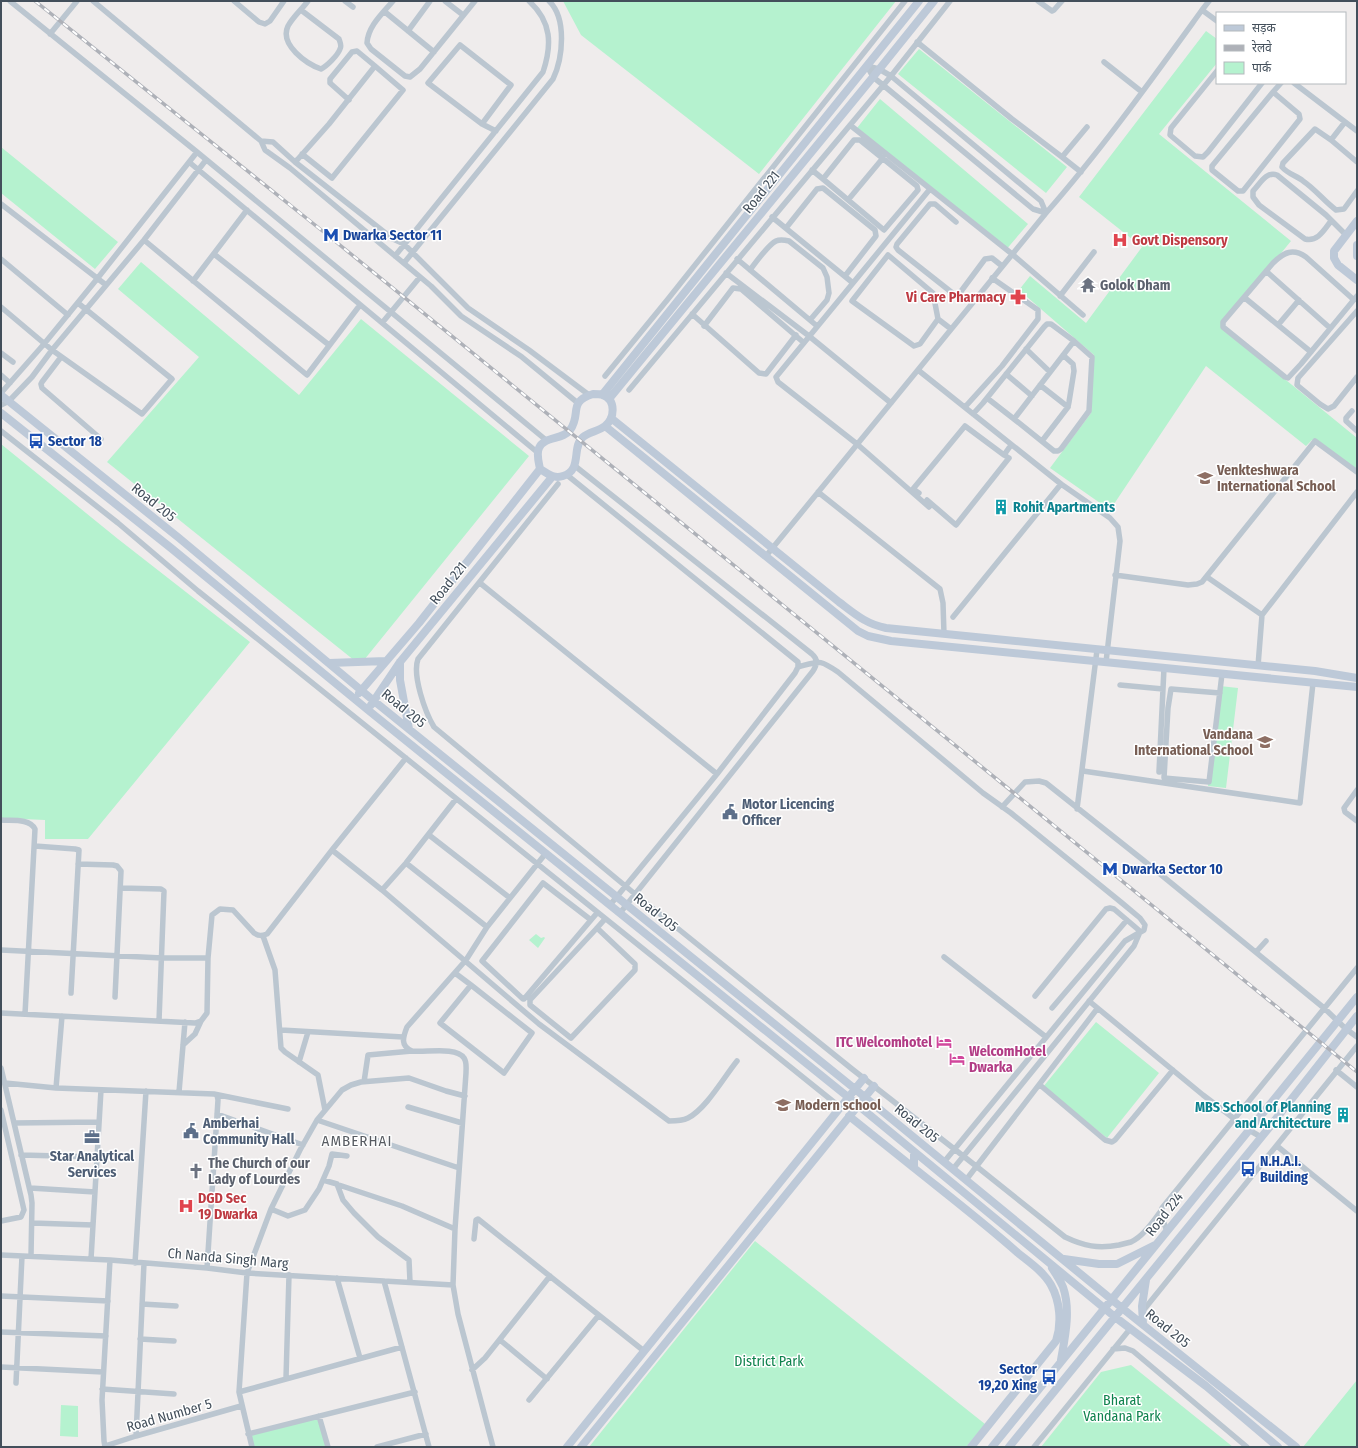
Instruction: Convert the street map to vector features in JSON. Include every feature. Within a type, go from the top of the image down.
[{"type":"main road","name":"Road 221","points":[[605,397],[919,1]]},
{"type":"main road","name":"Road 221","points":[[605,397],[873,77],[934,1]]},
{"type":"main road","points":[[1357,221],[1334,250],[1334,258],[1338,265],[1357,280]]},
{"type":"main road","points":[[1357,245],[1357,256]]},
{"type":"main road","name":"Road 205","points":[[1,394],[179,538],[374,701],[855,1089],[864,1098],[1112,1300],[1296,1447]]},
{"type":"main road","points":[[593,394],[605,397],[613,408],[612,418],[605,426],[582,437],[578,445],[575,466],[567,475],[552,477],[540,469],[537,452],[539,447],[546,440],[556,438],[569,431],[572,427],[578,403],[581,399],[589,395],[593,394]]},
{"type":"main road","name":"Road 205","points":[[1,413],[171,548],[368,710],[848,1097],[857,1106],[1115,1317],[1206,1386],[1278,1447]]},
{"type":"main road","points":[[612,418],[839,602],[869,624],[886,628],[1315,672],[1357,678]]},
{"type":"main road","points":[[605,426],[858,631],[868,636],[891,641],[1357,687]]},
{"type":"main road","name":"Road 221","points":[[355,699],[386,660],[419,623],[540,469]]},
{"type":"main road","name":"Road 221","points":[[368,710],[400,662],[552,477]]},
{"type":"main road","points":[[329,663],[386,660]]},
{"type":"main road","points":[[400,662],[400,680],[409,729]]},
{"type":"main road","name":"Road 224","points":[[992,1447],[1357,997]]},
{"type":"main road","name":"Road 224","points":[[1009,1447],[1261,1137],[1357,1016]]},
{"type":"main road","points":[[567,1447],[864,1078]]},
{"type":"main road","points":[[580,1447],[874,1086]]},
{"type":"main road","points":[[849,1116],[990,1228],[1043,1274],[1050,1284],[1059,1310],[1060,1324],[1056,1341],[971,1447]]},
{"type":"main road","points":[[914,1152],[914,1168]]},
{"type":"main road","points":[[1063,1259],[1098,1264],[1117,1264],[1158,1243]]},
{"type":"main road","points":[[1050,1263],[1063,1287],[1067,1310],[1061,1361]]},
{"type":"main road","points":[[1143,1324],[1143,1292],[1147,1278]]},
{"type":"street","points":[[10,1],[197,152],[546,440]]},
{"type":"street","points":[[50,34],[77,1]]},
{"type":"street","points":[[93,1],[261,141],[266,150],[290,168],[404,263],[461,316],[522,357],[578,403]]},
{"type":"street","points":[[234,1],[259,22],[265,24],[270,21],[283,1]]},
{"type":"street","points":[[301,10],[339,39],[341,44],[340,49],[327,66],[321,69],[295,53],[286,36],[289,26],[301,10],[308,1]]},
{"type":"street","points":[[345,1],[353,7]]},
{"type":"street","points":[[393,1],[368,34],[367,43],[371,49],[405,76],[410,77],[415,74],[434,52],[475,1]]},
{"type":"street","points":[[408,31],[430,1]]},
{"type":"street","points":[[445,1],[464,15]]},
{"type":"street","points":[[395,256],[539,79],[543,72],[548,58],[549,44],[547,28],[542,15],[529,1]]},
{"type":"street","points":[[404,263],[553,79],[557,70],[561,46],[560,23],[556,12],[549,1]]},
{"type":"street","points":[[605,376],[678,287],[905,1]]},
{"type":"street","points":[[629,390],[891,76],[950,1]]},
{"type":"street","points":[[1038,1],[1052,11],[1062,1]]},
{"type":"street","points":[[766,556],[992,278],[1081,172],[1209,1]]},
{"type":"street","points":[[1202,10],[1216,20]]},
{"type":"street","points":[[385,12],[434,52]]},
{"type":"street","points":[[917,42],[1012,119],[1081,172]]},
{"type":"street","points":[[482,124],[511,85],[460,45],[428,83],[482,124],[496,131]]},
{"type":"street","points":[[302,154],[332,178],[403,90],[354,50],[330,79],[330,83],[333,87],[349,100]]},
{"type":"street","points":[[1104,62],[1142,92]]},
{"type":"street","points":[[295,162],[349,100],[375,66]]},
{"type":"street","points":[[867,66],[879,69],[891,76],[1041,201],[1046,213]]},
{"type":"street","points":[[867,66],[873,77],[1033,209],[1046,213]]},
{"type":"street","points":[[1216,72],[1171,128],[1170,135],[1195,156],[1203,157],[1208,152],[1260,84]]},
{"type":"street","points":[[1274,92],[1300,114],[1300,119],[1243,191],[1238,191],[1212,170],[1212,166],[1280,84]]},
{"type":"street","points":[[1295,84],[1357,131]]},
{"type":"street","points":[[1331,140],[1344,122]]},
{"type":"street","points":[[850,125],[1012,254],[1083,315]]},
{"type":"street","points":[[1062,157],[1087,127]]},
{"type":"street","points":[[1357,162],[1331,140],[1317,130],[1313,130],[1282,167],[1303,181],[1336,210],[1344,209],[1357,192]]},
{"type":"street","points":[[823,179],[854,140],[860,140],[883,158],[918,188],[918,190],[884,230]]},
{"type":"street","points":[[261,141],[272,142],[295,162],[393,239],[404,244],[468,308],[529,350],[589,395]]},
{"type":"street","points":[[1,394],[78,303],[197,152]]},
{"type":"street","points":[[848,200],[883,158]]},
{"type":"street","points":[[1,405],[9,401],[32,377],[52,350],[144,240],[206,160]]},
{"type":"street","points":[[189,162],[537,452]]},
{"type":"street","points":[[812,170],[892,235]]},
{"type":"street","points":[[1331,221],[1320,236],[1311,240],[1305,239],[1259,204],[1253,197],[1253,192],[1267,175],[1274,174],[1284,180],[1331,221],[1346,235]]},
{"type":"street","points":[[786,228],[817,189],[823,188],[875,230],[876,236],[845,276]]},
{"type":"street","points":[[929,507],[857,444],[777,380],[778,373],[930,189]]},
{"type":"street","points":[[956,222],[935,204],[930,204],[896,247],[955,295],[959,294],[985,259],[992,258],[1002,266]]},
{"type":"street","points":[[2,206],[106,286]]},
{"type":"street","points":[[193,280],[247,210]]},
{"type":"street","points":[[772,217],[853,283]]},
{"type":"street","points":[[144,240],[307,375],[360,305]]},
{"type":"street","points":[[750,270],[772,243],[778,240],[789,241],[823,268],[827,277],[829,293],[828,300],[810,320]]},
{"type":"street","points":[[1060,296],[1094,252]]},
{"type":"street","points":[[1297,252],[1306,257],[1355,298],[1292,375],[1287,378],[1224,329],[1223,322],[1245,298],[1266,271],[1278,258],[1284,254],[1297,252]]},
{"type":"street","points":[[214,254],[329,345]]},
{"type":"street","points":[[938,319],[920,344],[914,346],[852,301],[888,255],[933,293],[938,319],[951,329]]},
{"type":"street","points":[[737,259],[818,326]]},
{"type":"street","points":[[1,260],[68,315]]},
{"type":"street","points":[[1266,271],[1330,328]]},
{"type":"street","points":[[726,273],[809,336],[891,403]]},
{"type":"street","points":[[382,323],[392,313],[420,277]]},
{"type":"street","points":[[964,407],[1002,366],[1038,320],[1038,310],[992,278]]},
{"type":"street","points":[[704,326],[733,288],[737,288],[741,289],[803,342]]},
{"type":"street","points":[[1245,298],[1310,352]]},
{"type":"street","points":[[1278,325],[1299,300]]},
{"type":"street","points":[[1,307],[61,357],[142,414],[172,379],[78,303]]},
{"type":"street","points":[[1357,311],[1298,378],[1297,384],[1328,409],[1334,406],[1357,377]]},
{"type":"street","points":[[692,314],[759,374],[766,374],[796,335]]},
{"type":"street","points":[[973,414],[1044,326],[1048,324],[1051,324],[1092,357],[1089,412],[1061,450],[1054,451],[987,398]]},
{"type":"street","points":[[1014,419],[1074,342]]},
{"type":"street","points":[[1026,349],[1050,372]]},
{"type":"street","points":[[1,353],[13,362]]},
{"type":"street","points":[[1042,441],[1068,407],[1074,371],[1073,364],[1063,355]]},
{"type":"street","points":[[61,357],[42,382],[42,388],[101,439]]},
{"type":"street","points":[[918,370],[1060,484],[1104,513],[1118,527],[1120,541],[1106,662]]},
{"type":"street","points":[[1006,374],[1032,396]]},
{"type":"street","points":[[1,376],[10,383]]},
{"type":"street","points":[[1040,385],[1068,407]]},
{"type":"street","points":[[1352,411],[1346,418],[1346,421],[1357,431]]},
{"type":"street","points":[[965,426],[1004,455],[1009,458],[956,525],[913,489],[965,426]]},
{"type":"street","points":[[1,431],[118,523],[198,591],[840,1107]]},
{"type":"street","points":[[1115,576],[1188,585],[1197,584],[1206,577],[1313,442],[1317,441],[1357,472]]},
{"type":"street","points":[[1004,455],[1011,445]]},
{"type":"street","points":[[575,466],[812,654],[815,657],[816,662],[813,671],[804,683],[620,914]]},
{"type":"street","points":[[567,475],[798,662],[798,667],[795,673],[717,774],[610,905]]},
{"type":"street","points":[[558,484],[418,659],[416,664],[418,683],[434,727],[635,894],[1065,1238],[1079,1244],[1103,1247],[1131,1242],[1143,1233],[1357,968]]},
{"type":"street","points":[[953,617],[1060,484]]},
{"type":"street","points":[[818,492],[940,589],[943,603],[944,634]]},
{"type":"street","points":[[1258,666],[1262,615],[1357,492]]},
{"type":"street","points":[[1206,577],[1262,615]]},
{"type":"street","points":[[480,583],[717,774]]},
{"type":"street","points":[[1077,809],[1083,771],[1097,650]]},
{"type":"street","points":[[798,667],[816,662],[824,663],[838,672],[983,793],[1140,918],[1145,927],[1144,930],[1125,941],[944,1162]]},
{"type":"street","points":[[1159,772],[1164,668]]},
{"type":"street","points":[[1220,693],[1171,689],[1168,708],[1164,778],[1209,782],[1220,693],[1222,674]]},
{"type":"street","points":[[1083,771],[1300,803],[1313,683]]},
{"type":"street","points":[[1120,685],[1163,690]]},
{"type":"street","points":[[360,721],[368,710]]},
{"type":"street","points":[[183,1045],[195,1034],[201,1021],[207,1013],[208,958],[212,915],[220,909],[233,910],[258,936],[267,934],[406,758]]},
{"type":"street","points":[[1002,807],[1025,782],[1030,781],[1046,783],[1256,952],[1357,1037]]},
{"type":"street","points":[[1357,790],[1344,808],[1346,812],[1357,821]]},
{"type":"street","points":[[382,890],[429,835],[456,799]]},
{"type":"street","points":[[1,820],[21,821],[33,825],[35,829],[25,1014]]},
{"type":"street","points":[[429,835],[510,898]]},
{"type":"street","points":[[35,846],[79,850],[71,993]]},
{"type":"street","points":[[332,850],[466,960],[539,1024],[669,1121],[680,1121],[688,1118],[701,1108],[737,1061]]},
{"type":"street","points":[[412,1051],[407,1049],[404,1043],[403,1036],[407,1027],[466,960],[487,927],[546,853]]},
{"type":"street","points":[[406,863],[487,927]]},
{"type":"street","points":[[78,864],[117,866],[122,874],[116,956],[115,997]]},
{"type":"street","points":[[591,920],[543,883],[482,961],[524,999],[597,913]]},
{"type":"street","points":[[120,888],[160,889],[164,891],[159,1021]]},
{"type":"street","points":[[1035,996],[1106,909],[1114,909],[1140,932]]},
{"type":"street","points":[[597,928],[635,964],[635,970],[571,1038],[529,1003],[530,1000],[605,919]]},
{"type":"street","points":[[1052,1008],[1127,920]]},
{"type":"street","points":[[953,1169],[1134,946],[1140,932]]},
{"type":"street","points":[[262,936],[275,970],[283,1050],[318,1075],[325,1110]]},
{"type":"street","points":[[1256,952],[1266,941]]},
{"type":"street","points":[[1,950],[162,958],[208,958]]},
{"type":"street","points":[[944,957],[1046,1038]]},
{"type":"street","points":[[454,973],[471,985],[532,1033],[504,1073],[440,1023],[471,985]]},
{"type":"street","points":[[1088,1001],[1235,1119],[1261,1137]]},
{"type":"street","points":[[966,1180],[1097,1009]]},
{"type":"street","points":[[1,1013],[159,1021],[201,1021]]},
{"type":"street","points":[[56,1088],[62,1016]]},
{"type":"street","points":[[179,1092],[185,1022]]},
{"type":"street","points":[[281,1030],[403,1036]]},
{"type":"street","points":[[299,1062],[308,1032]]},
{"type":"street","points":[[1142,1312],[1277,1146],[1336,1070],[1357,1046]]},
{"type":"street","points":[[364,1082],[368,1055],[373,1054],[412,1051],[447,1051],[462,1055],[466,1063],[455,1229],[453,1285],[458,1314],[493,1447]]},
{"type":"street","points":[[1,1068],[30,1188],[32,1203],[31,1256]]},
{"type":"street","points":[[1040,1085],[1105,1140],[1112,1142],[1116,1140],[1173,1070]]},
{"type":"street","points":[[1336,1070],[1357,1087]]},
{"type":"street","points":[[252,1447],[238,1392],[247,1273],[271,1208],[317,1120],[342,1090],[351,1085],[364,1082],[409,1078],[465,1096]]},
{"type":"street","points":[[5,1084],[56,1088],[214,1094],[288,1108]]},
{"type":"street","points":[[91,1259],[101,1090]]},
{"type":"street","points":[[135,1263],[146,1091]]},
{"type":"street","points":[[207,1268],[218,1097],[214,1094]]},
{"type":"street","points":[[408,1107],[462,1122]]},
{"type":"street","points":[[1,1110],[4,1132],[24,1210],[21,1217],[1,1221]]},
{"type":"street","points":[[217,1114],[303,1145]]},
{"type":"street","points":[[317,1120],[459,1168]]},
{"type":"street","points":[[14,1123],[99,1122]]},
{"type":"street","points":[[1277,1146],[1357,1211]]},
{"type":"street","points":[[271,1208],[288,1216],[305,1210],[320,1189],[332,1154],[348,1156]]},
{"type":"street","points":[[21,1155],[97,1157]]},
{"type":"street","points":[[323,1180],[402,1206],[455,1229]]},
{"type":"street","points":[[334,1183],[337,1184],[343,1200],[354,1213],[378,1237],[410,1260],[410,1282]]},
{"type":"street","points":[[30,1188],[95,1192]]},
{"type":"street","points":[[1161,1211],[1167,1231]]},
{"type":"street","points":[[474,1239],[476,1220],[478,1219],[644,1351]]},
{"type":"street","points":[[32,1223],[93,1225]]},
{"type":"street","name":"Ch Nanda Singh Marg","points":[[1,1255],[110,1260],[247,1273],[453,1285]]},
{"type":"street","points":[[16,1383],[22,1256]]},
{"type":"street","points":[[105,1447],[102,1389],[110,1260]]},
{"type":"street","points":[[136,1436],[144,1263]]},
{"type":"street","points":[[286,1378],[289,1276]]},
{"type":"street","points":[[472,1370],[500,1340],[550,1276]]},
{"type":"street","points":[[337,1278],[360,1358]]},
{"type":"street","points":[[384,1281],[430,1447]]},
{"type":"street","points":[[1,1296],[108,1301]]},
{"type":"street","points":[[142,1304],[176,1306]]},
{"type":"street","points":[[530,1400],[599,1315]]},
{"type":"street","points":[[1034,1447],[1130,1329]]},
{"type":"street","points":[[1,1332],[106,1336]]},
{"type":"street","points":[[140,1339],[174,1341]]},
{"type":"street","points":[[500,1340],[547,1379]]},
{"type":"street","points":[[238,1392],[402,1347]]},
{"type":"street","points":[[1113,1349],[1125,1348],[1134,1350],[1247,1447]]},
{"type":"street","points":[[1,1367],[103,1372]]},
{"type":"street","points":[[102,1389],[174,1394]]},
{"type":"street","points":[[248,1434],[414,1392]]},
{"type":"street","name":"Road Number 5","points":[[105,1447],[136,1436],[241,1406]]},
{"type":"street","points":[[319,1416],[328,1447]]},
{"type":"street","points":[[377,1447],[426,1434]]},
{"type":"green space","points":[[563,1],[896,1],[759,174],[581,35]]},
{"type":"green space","points":[[1206,31],[1216,38],[1216,64],[1159,134],[1291,241],[1221,327],[1357,438],[1357,475],[1312,440],[1306,446],[1206,366],[1110,510],[1050,468],[1091,413],[1094,355],[1019,290],[1030,276],[1086,323],[1142,247],[1079,197]]},
{"type":"green space","points":[[919,49],[1067,167],[1046,193],[898,74]]},
{"type":"green space","points":[[880,99],[1028,224],[1005,251],[857,128]]},
{"type":"green space","points":[[1,147],[118,242],[95,269],[1,193]]},
{"type":"green space","points":[[141,262],[299,395],[361,319],[529,456],[360,665],[107,462],[199,357],[118,289]]},
{"type":"green space","points":[[1,444],[118,539],[250,642],[88,839],[45,839],[45,820],[1,818]]},
{"type":"green space","points":[[1220,686],[1238,688],[1226,788],[1208,786]]},
{"type":"green space","points":[[536,934],[541,938],[545,938],[538,948],[529,940]]},
{"type":"green space","points":[[1096,1022],[1159,1073],[1107,1138],[1043,1087]]},
{"type":"green space","name":"District Park","points":[[755,1241],[985,1424],[966,1447],[589,1447]]},
{"type":"green space","name":"Bharat Vandana Park","points":[[1131,1365],[1233,1447],[1041,1447],[1101,1372]]},
{"type":"green space","points":[[1357,1380],[1357,1447],[1303,1447]]},
{"type":"green space","points":[[61,1405],[78,1406],[78,1437],[60,1436]]},
{"type":"green space","points":[[317,1418],[327,1447],[252,1447],[249,1435]]},
{"type":"railway","points":[[35,1],[330,237],[1357,1072]]},
{"type":"place","name":"Dwarka Sector 11","points":[[331,235]]},
{"type":"place","name":"Govt Dispensory","points":[[1120,240]]},
{"type":"place","name":"Golok Dham","points":[[1088,285]]},
{"type":"place","name":"Vi Care Pharmacy","points":[[1018,297]]},
{"type":"place","name":"Sector 18","points":[[36,441]]},
{"type":"place","name":"Venkteshwara International School","points":[[1205,478]]},
{"type":"place","name":"Rohit Apartments","points":[[1001,507]]},
{"type":"place","name":"Vandana International School","points":[[1265,742]]},
{"type":"place","name":"Motor Licencing Officer","points":[[730,812]]},
{"type":"place","name":"Dwarka Sector 10","points":[[1110,869]]},
{"type":"place","name":"ITC Welcomhotel","points":[[944,1042]]},
{"type":"place","name":"WelcomHotel Dwarka","points":[[957,1059]]},
{"type":"place","name":"Modern school","points":[[783,1105]]},
{"type":"place","name":"MBS School of Planning and Architecture","points":[[1343,1115]]},
{"type":"place","name":"Amberhai Community Hall","points":[[191,1131]]},
{"type":"place","name":"Star Analytical Services","points":[[92,1137]]},
{"type":"place","name":"N.H.A.I. Building","points":[[1248,1169]]},
{"type":"place","name":"The Church of our Lady of Lourdes","points":[[196,1171]]},
{"type":"place","name":"DGD Sec 19 Dwarka","points":[[186,1206]]},
{"type":"place","name":"Sector 19,20 Xing","points":[[1049,1377]]},
{"type":"district","name":"AMBERHAI","points":[[357,1141]]}]
